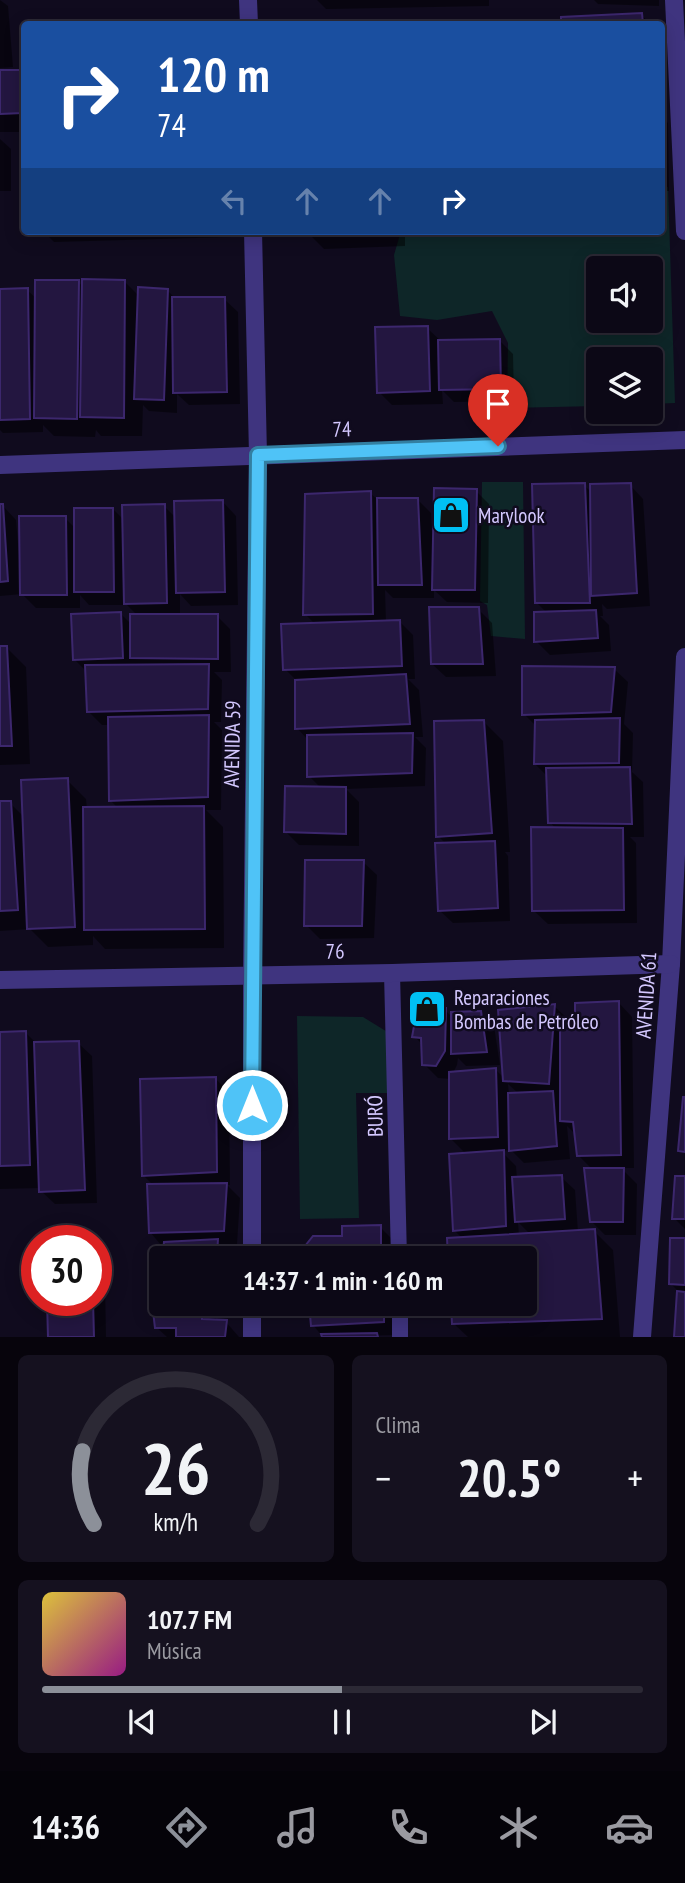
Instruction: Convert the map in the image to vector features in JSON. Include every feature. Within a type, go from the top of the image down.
[{"type":"street","points":[[248,0],[249,21]]},
{"type":"street","points":[[674,0],[685,231]]},
{"type":"street","name":"AVENIDA 59","points":[[252,1246],[258,455],[253,235]]},
{"type":"street","name":"74","points":[[0,466],[685,440]]},
{"type":"street","name":"AVENIDA 61","points":[[642,1337],[678,964],[685,656]]},
{"type":"street","name":"76","points":[[0,980],[392,973],[678,964]]},
{"type":"street","points":[[252,1316],[252,1337]]},
{"type":"lane","name":"BURÓ","points":[[392,973],[399,1246]]},
{"type":"lane","points":[[400,1316],[400,1337]]},
{"type":"green space","points":[[665,187],[668,187],[675,403],[663,404],[663,347],[586,347],[586,406],[507,408],[508,343],[492,311],[437,320],[400,316],[394,255],[400,235],[665,235]]},
{"type":"green space","points":[[482,482],[523,482],[525,639],[491,636],[487,605],[480,601]]},
{"type":"green space","points":[[297,1016],[363,1017],[389,1033],[390,1093],[356,1093],[359,1218],[300,1219]]},
{"type":"building","points":[[642,13],[643,21],[561,21],[561,17]]},
{"type":"building","points":[[0,70],[21,70],[21,113],[0,114]]},
{"type":"building","points":[[82,279],[125,280],[124,418],[80,417]]},
{"type":"building","points":[[35,280],[79,280],[77,419],[34,418]]},
{"type":"building","points":[[138,287],[168,289],[164,400],[134,399]]},
{"type":"building","points":[[28,288],[30,419],[0,420],[0,289]]},
{"type":"building","points":[[172,297],[225,297],[227,392],[173,393]]},
{"type":"building","points":[[428,326],[430,391],[377,393],[375,327]]},
{"type":"building","points":[[500,339],[501,389],[439,390],[438,340]]},
{"type":"building","points":[[585,483],[590,603],[535,603],[532,484]]},
{"type":"building","points":[[631,483],[637,593],[591,596],[590,484]]},
{"type":"building","points":[[434,488],[477,489],[475,590],[432,590]]},
{"type":"building","points":[[371,491],[373,614],[303,615],[305,494]]},
{"type":"building","points":[[377,498],[418,498],[422,585],[378,585]]},
{"type":"building","points":[[223,500],[225,592],[176,593],[174,501]]},
{"type":"building","points":[[0,504],[3,504],[8,581],[0,582]]},
{"type":"building","points":[[165,504],[167,603],[124,604],[122,505]]},
{"type":"building","points":[[74,508],[113,508],[114,592],[74,592]]},
{"type":"building","points":[[19,516],[66,516],[67,595],[20,595]]},
{"type":"building","points":[[429,607],[479,607],[483,664],[431,664]]},
{"type":"building","points":[[596,610],[598,638],[534,642],[534,612]]},
{"type":"building","points":[[121,612],[123,658],[73,660],[71,614]]},
{"type":"building","points":[[130,614],[218,614],[218,659],[130,658]]},
{"type":"building","points":[[400,620],[402,666],[283,670],[281,624]]},
{"type":"building","points":[[0,646],[7,646],[12,746],[0,746]]},
{"type":"building","points":[[209,664],[208,709],[87,712],[85,665]]},
{"type":"building","points":[[522,666],[615,667],[611,712],[522,715]]},
{"type":"building","points":[[406,674],[410,724],[295,729],[295,680]]},
{"type":"building","points":[[209,715],[208,797],[109,801],[108,717]]},
{"type":"building","points":[[620,718],[619,763],[534,764],[535,720]]},
{"type":"building","points":[[484,720],[492,833],[436,837],[434,721]]},
{"type":"building","points":[[413,733],[412,773],[307,777],[307,735]]},
{"type":"building","points":[[630,767],[632,824],[548,823],[546,768]]},
{"type":"building","points":[[68,778],[75,927],[27,929],[21,780]]},
{"type":"building","points":[[285,786],[346,787],[346,834],[284,832]]},
{"type":"building","points":[[0,801],[11,801],[18,910],[0,911]]},
{"type":"building","points":[[204,806],[205,929],[84,930],[83,807]]},
{"type":"building","points":[[531,827],[623,828],[624,910],[532,911]]},
{"type":"building","points":[[495,841],[498,908],[438,911],[435,843]]},
{"type":"building","points":[[305,860],[364,860],[362,926],[304,926]]},
{"type":"building","points":[[619,1001],[621,1155],[577,1156],[573,1122],[560,1121],[560,1024],[575,1021],[575,1003]]},
{"type":"building","points":[[555,1004],[549,1084],[503,1081],[498,1010]]},
{"type":"building","points":[[446,1008],[445,1051],[436,1066],[422,1065],[421,1038],[412,1037],[417,1010]]},
{"type":"building","points":[[481,1011],[487,1052],[451,1054],[451,1012]]},
{"type":"building","points":[[26,1031],[30,1165],[0,1166],[0,1032]]},
{"type":"building","points":[[79,1041],[85,1190],[39,1192],[34,1042]]},
{"type":"building","points":[[496,1068],[498,1137],[449,1139],[449,1072]]},
{"type":"building","points":[[216,1077],[217,1172],[142,1176],[140,1079]]},
{"type":"building","points":[[553,1091],[557,1146],[509,1151],[508,1093]]},
{"type":"building","points":[[685,1097],[685,1152],[678,1151]]},
{"type":"building","points":[[504,1150],[506,1226],[453,1231],[449,1154]]},
{"type":"building","points":[[584,1168],[624,1168],[623,1222],[590,1222]]},
{"type":"building","points":[[562,1175],[565,1219],[515,1222],[512,1177]]},
{"type":"building","points":[[675,1176],[685,1176],[685,1219],[672,1219]]},
{"type":"building","points":[[227,1183],[224,1231],[149,1233],[147,1184]]},
{"type":"building","points":[[381,1225],[381,1246],[305,1246],[313,1236],[342,1236],[342,1226]]},
{"type":"building","points":[[595,1229],[602,1319],[452,1324],[452,1316],[537,1316],[537,1246],[447,1246],[447,1238]]},
{"type":"building","points":[[670,1238],[685,1238],[685,1285],[669,1284]]},
{"type":"building","points":[[218,1239],[218,1246],[164,1246],[164,1242]]},
{"type":"building","points":[[677,1291],[685,1292],[685,1337],[674,1337]]},
{"type":"building","points":[[47,1316],[93,1316],[94,1337],[48,1337]]},
{"type":"building","points":[[154,1316],[202,1316],[202,1319],[227,1320],[225,1337],[176,1337],[176,1328],[155,1328]]},
{"type":"building","points":[[310,1316],[384,1316],[384,1322],[311,1326]]},
{"type":"building","points":[[377,1333],[378,1337],[322,1337],[321,1334]]},
{"type":"place","name":"Marylook","points":[[451,515]]},
{"type":"place","name":"Reparaciones Bombas de Petróleo","points":[[427,1009]]},
{"type":"route","points":[[252,1105],[258,455],[498,446]]}]
